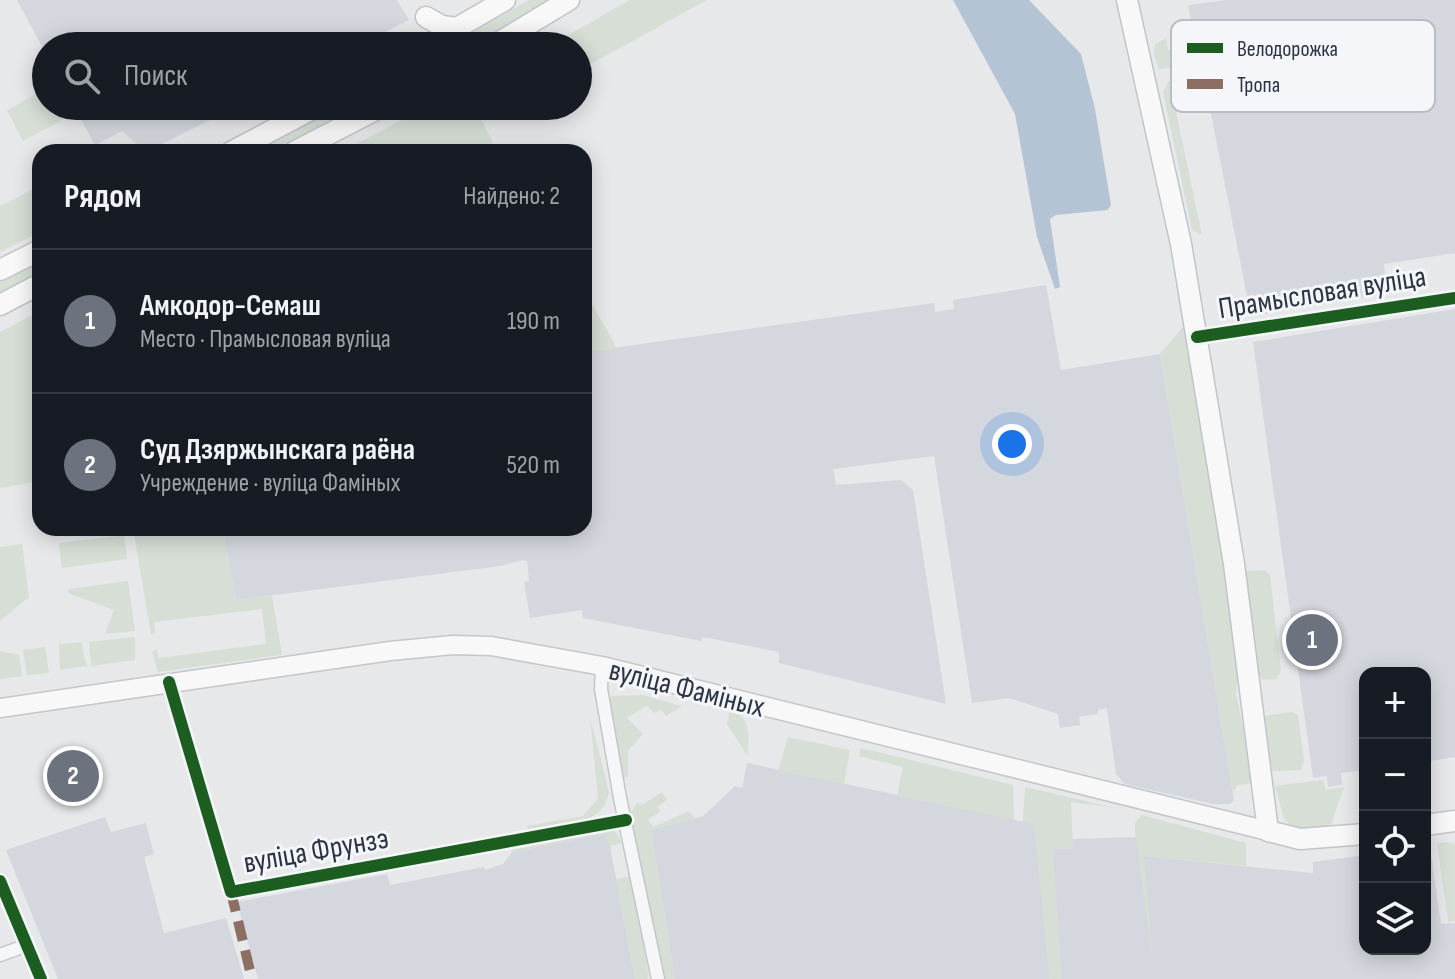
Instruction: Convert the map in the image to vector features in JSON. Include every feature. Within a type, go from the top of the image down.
[{"type":"main road","points":[[450,32],[505,0]]},
{"type":"main road","points":[[516,32],[569,0]]},
{"type":"main road","name":"Прамысловая вуліца","points":[[1127,0],[1150,95],[1197,337],[1234,564],[1268,831]]},
{"type":"main road","points":[[246,144],[292,120]]},
{"type":"main road","points":[[309,144],[356,120]]},
{"type":"main road","points":[[0,270],[32,254]]},
{"type":"main road","points":[[0,305],[32,288]]},
{"type":"main road","name":"вуліца Фаміных","points":[[0,708],[169,682],[453,645],[522,649],[602,666],[1300,839],[1359,834]]},
{"type":"main road","points":[[1431,824],[1455,821]]},
{"type":"street","name":"Прамысловая вуліца","points":[[1197,337],[1455,298]]},
{"type":"street","points":[[602,666],[601,689],[658,979]]},
{"type":"street","name":"вуліца Фрунзэ","points":[[169,682],[231,892],[626,820]]},
{"type":"street","points":[[0,881],[41,979]]},
{"type":"street","points":[[0,955],[25,946]]},
{"type":"shaded area","points":[[17,0],[397,0],[409,20],[385,32],[34,32]]},
{"type":"shaded area","points":[[529,0],[555,0],[499,32],[473,32]]},
{"type":"shaded area","points":[[630,0],[707,0],[592,63],[592,32],[574,32]]},
{"type":"shaded area","points":[[1227,0],[1455,0],[1455,253],[1384,264],[1387,294],[1251,316],[1211,112],[1435,112],[1435,20],[1191,20],[1188,5]]},
{"type":"shaded area","points":[[1166,38],[1168,50],[1171,49],[1171,67],[1159,69],[1154,55],[1155,44]]},
{"type":"shaded area","points":[[1171,81],[1171,112],[1176,112],[1202,235],[1192,230],[1163,92]]},
{"type":"shaded area","points":[[32,97],[32,120],[63,120],[23,141],[7,110]]},
{"type":"shaded area","points":[[82,120],[210,120],[162,144],[137,144],[122,131],[94,144]]},
{"type":"shaded area","points":[[312,120],[339,120],[293,144],[268,144]]},
{"type":"shaded area","points":[[402,120],[482,120],[493,144],[356,144]]},
{"type":"shaded area","points":[[32,190],[32,236],[0,252],[0,206]]},
{"type":"shaded area","points":[[32,265],[32,279],[0,296],[0,282]]},
{"type":"shaded area","points":[[1046,285],[1061,370],[1160,354],[1234,800],[1230,804],[1213,804],[1125,784],[1116,774],[1107,708],[1098,710],[1098,714],[1079,717],[1080,725],[1060,728],[1058,714],[1009,698],[972,703],[934,456],[833,469],[836,485],[901,480],[913,490],[946,704],[779,663],[779,652],[703,637],[701,641],[583,618],[582,610],[530,618],[524,582],[529,581],[527,561],[523,560],[500,566],[236,600],[224,536],[592,536],[592,351],[934,303],[935,312],[954,309],[953,300]]},
{"type":"shaded area","points":[[592,304],[613,341],[616,349],[592,352]]},
{"type":"shaded area","points":[[1455,309],[1455,757],[1431,761],[1431,667],[1359,667],[1359,771],[1341,773],[1342,785],[1328,787],[1327,776],[1313,778],[1253,342]]},
{"type":"shaded area","points":[[32,315],[32,482],[0,488],[0,332]]},
{"type":"shaded area","points":[[1184,326],[1224,555],[1238,669],[1236,694],[1255,783],[1237,785],[1233,793],[1160,354]]},
{"type":"shaded area","points":[[124,536],[127,559],[62,568],[59,543]]},
{"type":"shaded area","points":[[134,536],[224,536],[236,599],[272,596],[282,655],[158,672],[152,652],[157,649],[159,658],[266,644],[262,609],[154,622],[155,634],[151,634]]},
{"type":"shaded area","points":[[22,544],[29,597],[0,621],[0,547]]},
{"type":"shaded area","points":[[1265,570],[1270,575],[1281,670],[1277,679],[1263,680],[1256,671],[1245,576],[1247,571]]},
{"type":"shaded area","points":[[128,581],[135,631],[105,634],[114,610],[68,593],[69,589]]},
{"type":"shaded area","points":[[135,637],[135,660],[91,666],[89,642]]},
{"type":"shaded area","points":[[81,642],[87,666],[60,670],[59,644]]},
{"type":"shaded area","points":[[45,647],[49,673],[27,675],[23,650]]},
{"type":"shaded area","points":[[0,651],[19,655],[22,676],[0,679]]},
{"type":"shaded area","points":[[642,695],[682,706],[666,716],[661,709],[654,713],[647,705],[627,718],[643,734],[628,750],[628,777],[622,778],[609,701],[612,696]]},
{"type":"shaded area","points":[[730,709],[742,716],[745,722],[747,755],[727,724]]},
{"type":"shaded area","points":[[1292,712],[1298,715],[1304,760],[1301,770],[1271,771],[1264,716]]},
{"type":"shaded area","points":[[590,717],[609,792],[604,806],[585,820],[528,831],[527,826],[583,816],[598,798]]},
{"type":"shaded area","points":[[788,737],[850,750],[844,784],[778,771]]},
{"type":"shaded area","points":[[861,748],[1013,785],[1014,820],[897,796],[903,767],[859,756]]},
{"type":"shaded area","points":[[747,763],[1034,824],[1069,839],[1139,837],[1144,856],[1313,873],[1313,862],[1359,856],[1359,955],[1431,955],[1431,854],[1441,924],[1455,923],[1455,979],[675,979],[651,830],[703,816],[735,786],[742,788]]},
{"type":"shaded area","points":[[1323,780],[1326,790],[1344,787],[1330,827],[1299,830],[1285,821],[1275,786]]},
{"type":"shaded area","points":[[1025,787],[1115,808],[1071,802],[1073,849],[1053,849],[1062,979],[1049,979],[1034,825],[1023,822]]},
{"type":"shaded area","points":[[662,792],[667,800],[657,807],[661,811],[648,820],[653,827],[689,811],[695,818],[651,830],[675,979],[663,979],[630,814],[637,803],[642,805]]},
{"type":"shaded area","points":[[1142,815],[1246,843],[1246,866],[1144,856],[1153,961],[1135,832],[1135,823]]},
{"type":"shaded area","points":[[105,817],[111,832],[146,823],[154,854],[144,857],[164,933],[226,918],[244,979],[58,979],[6,850]]},
{"type":"shaded area","points":[[613,828],[622,843],[610,846],[603,834],[512,852],[513,845]]},
{"type":"shaded area","points":[[603,834],[609,841],[635,979],[258,979],[237,902],[387,874],[390,885],[484,867],[485,870],[503,864],[512,852]]},
{"type":"shaded area","points":[[1437,843],[1455,844],[1455,921],[1448,922]]},
{"type":"shaded area","points":[[630,876],[647,979],[635,979],[616,879]]},
{"type":"water","points":[[953,0],[1029,0],[1081,54],[1095,109],[1111,205],[1108,210],[1056,215],[1050,219],[1060,287],[1055,289],[1037,237],[1015,114]]},
{"type":"marked path","points":[[231,892],[252,979]]},
{"type":"cycle path","points":[[1197,337],[1455,298]]},
{"type":"cycle path","points":[[169,682],[231,892],[626,820]]},
{"type":"cycle path","points":[[0,881],[41,979]]},
{"type":"place","name":"Амкодор-Семаш","points":[[1312,640]]},
{"type":"place","name":"Суд Дзяржынскага раёна","points":[[73,776]]}]
